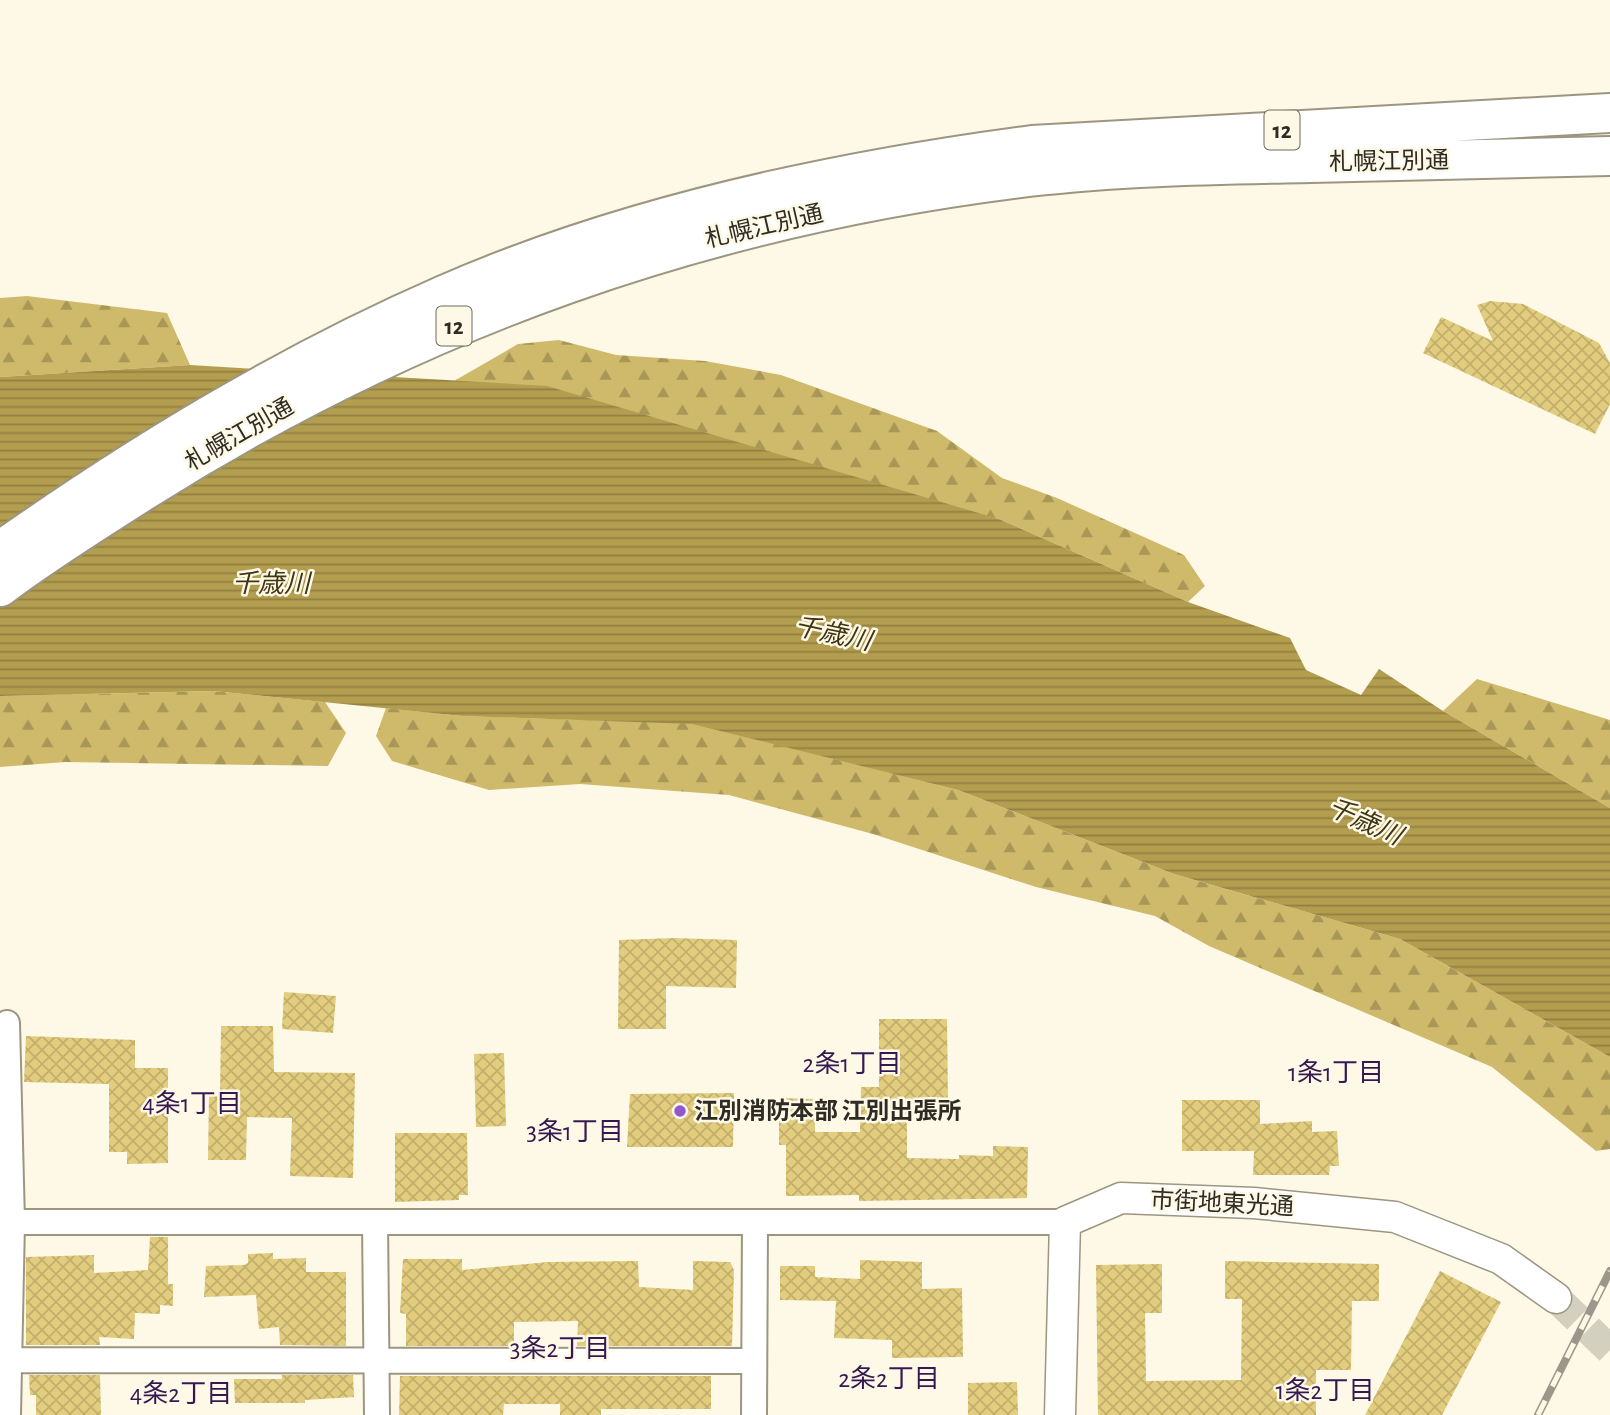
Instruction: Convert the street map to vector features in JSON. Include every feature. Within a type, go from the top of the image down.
[{"type":"highway","name":"札幌江別通","points":[[0,587],[181,468],[285,407],[474,318],[654,254],[957,172],[1032,145],[1137,137],[1610,113]]},
{"type":"highway","name":"札幌江別通","points":[[0,551],[155,446],[325,351],[446,294],[547,255],[646,223],[840,176],[957,172],[1090,172],[1208,166],[1610,156]]},
{"type":"street","points":[[7,1023],[5,1360],[8,1415]]},
{"type":"street","name":"市街地東光通","points":[[1065,1222],[1121,1198],[1254,1203],[1395,1217],[1501,1259],[1556,1298]]},
{"type":"street","points":[[6,1222],[1065,1222],[1060,1415]]},
{"type":"street","points":[[375,1222],[377,1415]]},
{"type":"street","points":[[754,1415],[755,1222]]},
{"type":"street","points":[[5,1360],[754,1361]]},
{"type":"green space","points":[[27,296],[167,313],[190,365],[0,377],[0,298]]},
{"type":"green space","points":[[559,340],[616,355],[705,361],[781,375],[937,431],[1002,478],[1057,498],[1184,555],[1205,586],[1188,602],[999,519],[454,381],[518,344]]},
{"type":"green space","points":[[1477,679],[1610,720],[1610,808],[1443,711]]},
{"type":"green space","points":[[213,691],[325,702],[346,733],[328,766],[65,762],[0,767],[0,696]]},
{"type":"green space","points":[[386,708],[462,716],[692,723],[958,790],[1174,874],[1400,939],[1610,1057],[1610,1149],[1596,1151],[1492,1067],[1209,946],[1155,916],[1036,887],[873,834],[729,795],[580,784],[489,790],[392,761],[376,736]]},
{"type":"water","name":"千歳川","points":[[190,365],[547,386],[999,519],[1188,602],[1290,638],[1306,670],[1361,695],[1379,669],[1443,711],[1610,808],[1610,1057],[1400,939],[1174,874],[958,790],[692,724],[462,716],[213,691],[0,696],[0,377]]},
{"type":"building","points":[[1490,301],[1523,304],[1599,343],[1610,363],[1610,404],[1595,434],[1423,353],[1441,317],[1493,341],[1477,305]]},
{"type":"building","points":[[619,940],[737,940],[736,988],[666,986],[666,1029],[618,1029]]},
{"type":"building","points":[[284,992],[336,996],[333,1033],[282,1029]]},
{"type":"building","points":[[879,1019],[947,1019],[948,1103],[907,1104],[907,1158],[959,1159],[959,1155],[993,1156],[993,1146],[1028,1147],[1027,1198],[859,1201],[859,1195],[786,1196],[786,1145],[779,1145],[779,1098],[815,1099],[815,1132],[860,1132],[861,1087],[879,1087]]},
{"type":"building","points":[[221,1026],[273,1026],[274,1072],[355,1073],[353,1178],[290,1176],[292,1118],[247,1117],[246,1160],[208,1160],[209,1096],[220,1096]]},
{"type":"building","points":[[26,1036],[135,1040],[135,1068],[168,1068],[168,1163],[127,1164],[127,1152],[109,1152],[109,1084],[24,1082]]},
{"type":"building","points":[[504,1053],[506,1126],[476,1127],[474,1054]]},
{"type":"building","points":[[734,1093],[733,1147],[627,1147],[630,1094]]},
{"type":"building","points":[[1182,1100],[1260,1100],[1260,1124],[1312,1121],[1312,1132],[1337,1131],[1339,1166],[1330,1166],[1329,1175],[1253,1175],[1254,1151],[1182,1151]]},
{"type":"building","points":[[395,1133],[467,1133],[468,1195],[459,1195],[459,1200],[395,1202]]},
{"type":"building","points":[[150,1237],[168,1237],[168,1284],[173,1284],[173,1306],[160,1305],[160,1314],[135,1313],[134,1339],[99,1337],[100,1345],[26,1345],[26,1257],[94,1255],[94,1273],[148,1270]]},
{"type":"building","points":[[273,1253],[273,1259],[306,1258],[306,1272],[346,1272],[346,1346],[280,1345],[279,1327],[259,1329],[256,1295],[204,1297],[206,1266],[244,1265],[248,1263],[248,1254]]},
{"type":"building","points":[[403,1259],[462,1259],[462,1270],[548,1262],[638,1261],[639,1287],[693,1290],[693,1261],[730,1262],[734,1270],[732,1346],[577,1346],[578,1321],[514,1322],[514,1346],[406,1346],[406,1314],[400,1313]]},
{"type":"building","points":[[860,1260],[922,1262],[922,1289],[962,1288],[963,1357],[892,1358],[892,1340],[834,1338],[836,1301],[780,1300],[780,1266],[815,1266],[815,1277],[860,1279]]},
{"type":"building","points":[[1225,1261],[1379,1264],[1379,1301],[1352,1301],[1351,1370],[1316,1370],[1316,1415],[1098,1415],[1096,1265],[1162,1264],[1162,1313],[1145,1313],[1146,1381],[1241,1380],[1242,1299],[1225,1299]]},
{"type":"building","points":[[1440,1271],[1501,1302],[1442,1415],[1365,1415]]},
{"type":"building","points":[[29,1375],[100,1375],[101,1415],[36,1415],[36,1395],[30,1395]]},
{"type":"building","points":[[282,1375],[353,1375],[354,1397],[305,1400],[305,1403],[235,1403],[234,1379],[282,1379]]},
{"type":"building","points":[[400,1376],[711,1376],[711,1409],[601,1409],[601,1415],[560,1415],[560,1404],[504,1404],[503,1415],[399,1415]]},
{"type":"building","points":[[1017,1382],[1018,1415],[968,1415],[968,1383]]},
{"type":"tunnel","points":[[1556,1298],[1610,1350]]},
{"type":"railway","points":[[1538,1415],[1610,1271]]},
{"type":"place","name":"江別消防本部 江別出張所","points":[[680,1111]]},
{"type":"district","name":"2条1丁目","points":[[852,1063]]},
{"type":"district","name":"1条1丁目","points":[[1336,1072]]},
{"type":"district","name":"4条1丁目","points":[[192,1103]]},
{"type":"district","name":"3条1丁目","points":[[575,1131]]},
{"type":"district","name":"3条2丁目","points":[[560,1348]]},
{"type":"district","name":"2条2丁目","points":[[889,1378]]},
{"type":"district","name":"1条2丁目","points":[[1325,1390]]},
{"type":"district","name":"4条2丁目","points":[[181,1393]]}]
